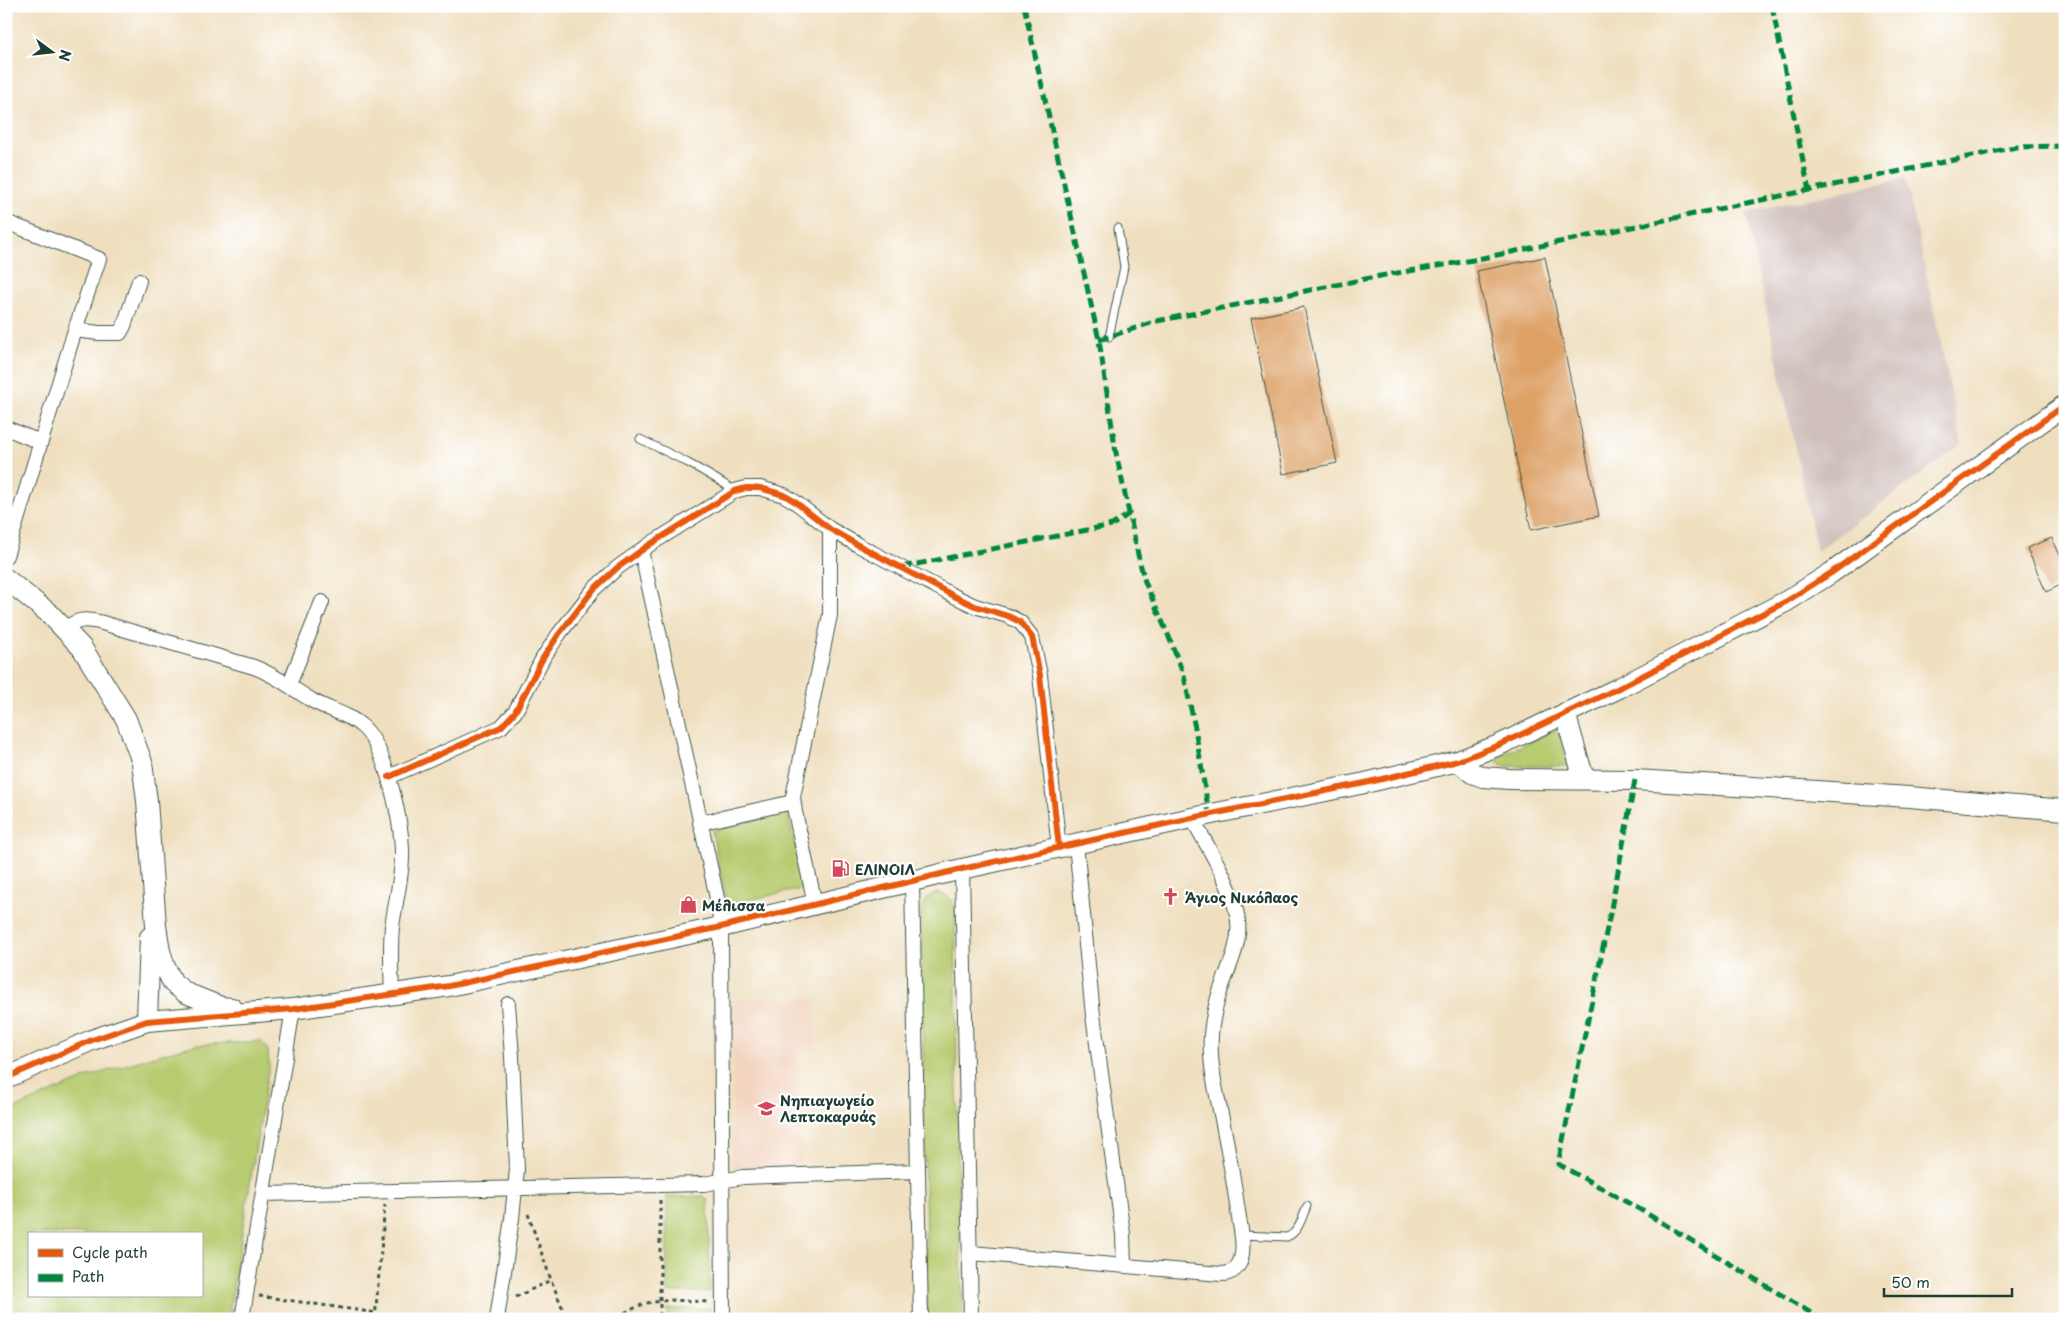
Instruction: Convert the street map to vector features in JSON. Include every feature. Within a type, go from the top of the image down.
[{"type":"street","points":[[6,222],[99,259],[75,330],[6,556]]},
{"type":"street","points":[[75,330],[120,333],[139,281]]},
{"type":"street","points":[[6,1078],[92,1040],[147,1021],[262,1010],[293,1009],[392,995],[502,975],[721,927],[962,869],[1192,818],[1374,781],[1458,761],[1499,746],[1619,688],[1787,601],[1831,573],[2065,405]]},
{"type":"street","points":[[6,428],[40,442]]},
{"type":"street","points":[[388,777],[502,727],[515,712],[543,658],[579,606],[594,589],[641,550],[734,491],[760,488],[784,495],[830,529],[954,596],[1016,620],[1027,630],[1035,647],[1040,675],[1093,1015],[1123,1234],[1124,1266]]},
{"type":"street","points":[[815,904],[793,802],[796,778],[830,615],[830,529]]},
{"type":"street","points":[[641,550],[717,898],[721,927],[722,1319]]},
{"type":"street","points":[[6,579],[50,614],[82,648],[126,719],[142,762],[160,952],[165,967],[174,983],[186,993],[221,1007],[262,1010]]},
{"type":"street","points":[[289,685],[322,602]]},
{"type":"street","points":[[65,630],[81,620],[98,622],[254,667],[273,674],[314,701],[362,726],[378,748],[388,777],[398,822],[402,857],[392,928],[392,995]]},
{"type":"street","points":[[1565,713],[1584,779]]},
{"type":"street","points":[[1458,761],[1472,773],[1483,777],[1584,779],[1909,796],[2065,810]]},
{"type":"street","points":[[700,823],[793,802]]},
{"type":"street","points":[[971,1253],[1228,1274],[1234,1271],[1241,1259],[1241,1235],[1231,1160],[1210,1051],[1213,1018],[1236,942],[1238,920],[1224,879],[1192,818]]},
{"type":"street","points":[[147,1021],[152,867]]},
{"type":"street","points":[[962,869],[971,1319]]},
{"type":"street","points":[[912,881],[921,1319]]},
{"type":"street","points":[[497,1319],[516,1188],[515,1125],[508,1004]]},
{"type":"street","points":[[242,1319],[293,1009]]},
{"type":"street","points":[[263,1194],[704,1184],[750,1177],[918,1171]]},
{"type":"lane","points":[[1109,337],[1124,267],[1118,228]]},
{"type":"lane","points":[[640,439],[711,474],[734,491]]},
{"type":"lane","points":[[1241,1235],[1292,1235],[1296,1232],[1306,1206]]},
{"type":"path","points":[[660,1184],[660,1319]]},
{"type":"path","points":[[516,1188],[567,1319]]},
{"type":"path","points":[[375,1319],[386,1192]]},
{"type":"path","points":[[499,1304],[551,1280]]},
{"type":"path","points":[[246,1294],[377,1313]]},
{"type":"path","points":[[610,1319],[646,1303],[660,1301],[722,1303]]},
{"type":"shaded area","points":[[1906,178],[1962,444],[1817,551],[1746,213]]},
{"type":"shaded area","name":"Νηπιαγωγείο Λεπτοκαρυάς","points":[[816,997],[815,1051],[798,1051],[801,1165],[733,1168],[732,1000]]},
{"type":"green space","points":[[1558,729],[1568,766],[1507,766],[1500,764],[1497,760],[1501,755]]},
{"type":"green space","points":[[785,813],[788,815],[804,884],[802,889],[733,903],[726,901],[712,831]]},
{"type":"green space","points":[[938,893],[950,899],[955,911],[958,1175],[963,1319],[927,1319],[921,913],[925,900]]},
{"type":"green space","points":[[261,1041],[268,1050],[269,1065],[228,1319],[6,1319],[6,1112],[88,1077],[195,1045]]},
{"type":"green space","points":[[704,1196],[708,1200],[710,1292],[667,1292],[667,1197]]},
{"type":"green space","points":[[710,1308],[710,1319],[668,1319],[668,1309]]},
{"type":"building","points":[[1545,257],[1599,516],[1531,530],[1477,271]]},
{"type":"building","points":[[1304,307],[1337,463],[1283,474],[1251,318]]},
{"type":"building","points":[[2052,538],[2065,566],[2065,583],[2046,592],[2027,548]]},
{"type":"marked path","points":[[1024,6],[1099,340],[1116,453],[1139,559],[1145,582],[1184,676],[1195,728],[1209,814]]},
{"type":"marked path","points":[[1772,6],[1809,191]]},
{"type":"marked path","points":[[1099,340],[1157,321],[1380,276],[1473,260],[2016,147],[2065,146]]},
{"type":"marked path","points":[[902,567],[1112,525],[1129,514]]},
{"type":"marked path","points":[[1635,780],[1611,909],[1558,1164],[1641,1210],[1821,1319]]},
{"type":"cycle path","points":[[6,1078],[92,1040],[147,1021],[293,1009],[449,986],[721,927],[962,869],[1192,818],[1365,783],[1458,761],[1499,745],[1619,688],[1787,601],[1831,573],[2065,405]]},
{"type":"cycle path","points":[[389,777],[501,727],[515,712],[543,658],[559,634],[594,589],[617,568],[649,545],[735,491],[746,488],[760,488],[784,495],[830,529],[954,596],[975,606],[1008,616],[1020,622],[1032,637],[1040,675],[1059,848]]},
{"type":"place","name":"ΕΛΙΝΟΙΛ","points":[[841,869]]},
{"type":"place","name":"Άγιος Νικόλαος","points":[[1171,897]]},
{"type":"place","name":"Μέλισσα","points":[[688,905]]},
{"type":"place","name":"Νηπιαγωγείο Λεπτοκαρυάς","points":[[766,1108]]}]
